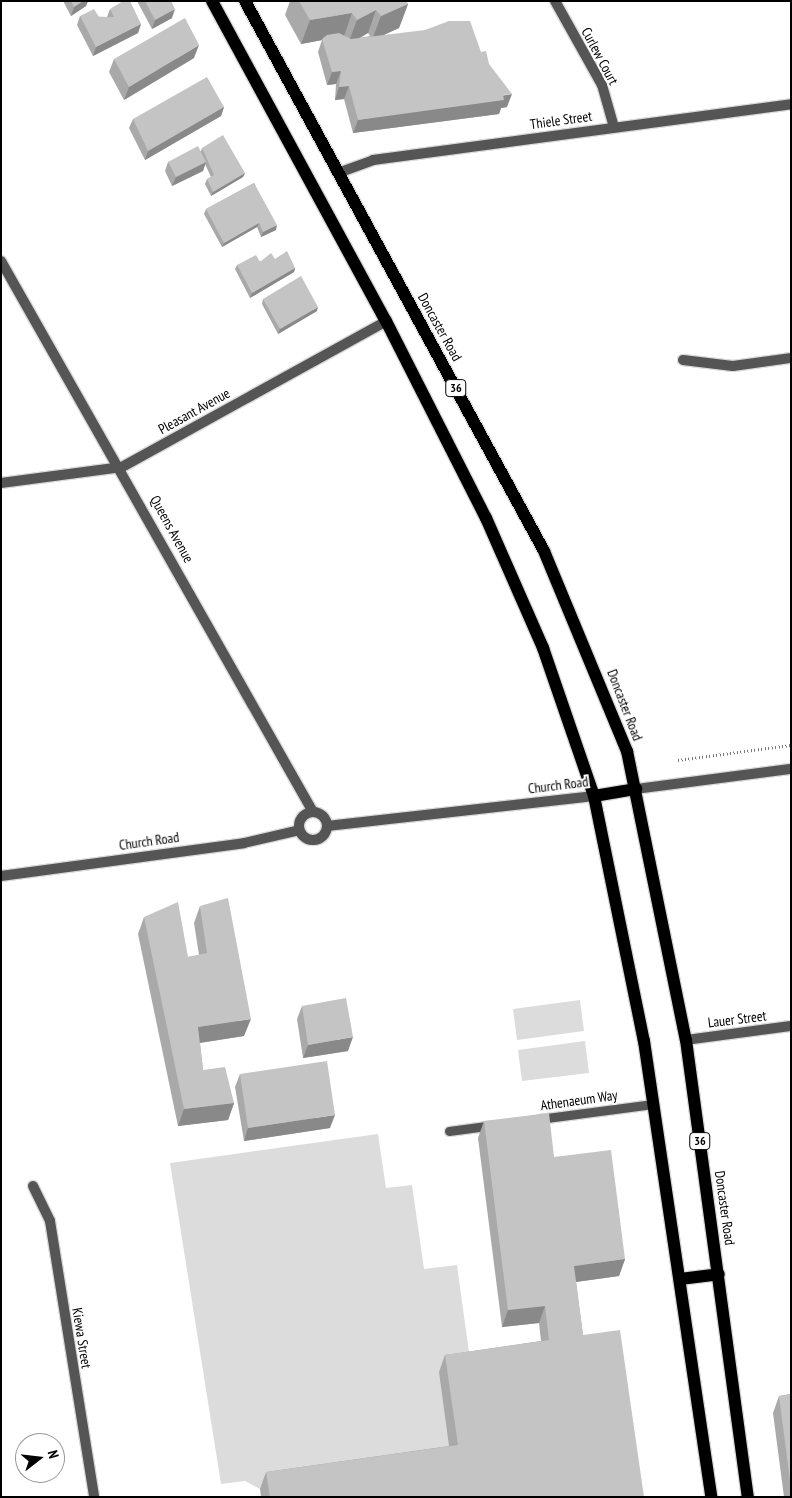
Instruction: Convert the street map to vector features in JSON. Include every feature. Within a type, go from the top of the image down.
[{"type":"main road","name":"36","points":[[212,1],[386,321],[494,535],[543,648],[594,796],[654,1104],[711,1497]]},
{"type":"main road","name":"Doncaster Road","points":[[245,1],[544,550],[596,670],[636,789],[686,1040],[748,1497]]},
{"type":"main road","name":"Church Road","points":[[594,796],[636,789]]},
{"type":"main road","points":[[680,1280],[719,1274]]},
{"type":"street","name":"Curlew Court","points":[[555,1],[602,85],[614,127]]},
{"type":"street","name":"Thiele Street","points":[[338,173],[373,160],[791,104]]},
{"type":"street","name":"Queens Avenue","points":[[1,261],[122,467],[313,812]]},
{"type":"street","name":"Pleasant Avenue","points":[[1,483],[122,467],[386,321]]},
{"type":"street","points":[[683,360],[716,366],[791,358]]},
{"type":"street","name":"Church Road","points":[[636,789],[791,769]]},
{"type":"street","name":"Church Road","points":[[327,826],[594,796]]},
{"type":"street","points":[[313,812],[322,815],[327,826],[324,835],[314,840],[300,830],[300,820],[313,812]]},
{"type":"street","name":"Church Road","points":[[1,876],[244,843],[300,830]]},
{"type":"street","name":"Lauer Street","points":[[686,1040],[791,1026]]},
{"type":"street","name":"Kiewa Street","points":[[33,1186],[50,1222],[94,1497]]},
{"type":"lane","name":"Athenaeum Way","points":[[527,1121],[654,1104]]},
{"type":"lane","points":[[449,1131],[508,1123]]},
{"type":"path","points":[[678,760],[791,745]]},
{"type":"shaded area","points":[[580,1000],[584,1031],[517,1040],[513,1009]]},
{"type":"shaded area","points":[[585,1041],[589,1073],[522,1081],[518,1050]]},
{"type":"shaded area","points":[[378,1134],[386,1188],[412,1185],[424,1269],[457,1265],[471,1367],[452,1462],[260,1489],[245,1481],[221,1484],[170,1163]]},
{"type":"building","points":[[71,1],[83,1],[74,7]]},
{"type":"building","points":[[123,1],[130,1],[141,24],[96,47],[80,16],[94,9],[99,17],[114,17],[110,9]]},
{"type":"building","points":[[145,1],[171,1],[175,9],[155,20]]},
{"type":"building","points":[[299,1],[406,1],[408,4],[381,16],[376,10],[357,20],[352,13],[310,20]]},
{"type":"building","points":[[185,18],[199,45],[129,87],[114,59]]},
{"type":"building","points":[[449,21],[470,21],[481,52],[486,51],[489,64],[512,94],[503,95],[504,100],[358,120],[349,86],[339,87],[341,71],[332,72],[322,39],[327,35],[339,33],[351,39],[425,30]]},
{"type":"building","points":[[207,77],[224,107],[148,151],[133,119]]},
{"type":"building","points":[[223,135],[245,173],[213,192],[207,179],[214,175],[202,148]]},
{"type":"building","points":[[198,146],[206,162],[176,177],[168,162]]},
{"type":"building","points":[[254,183],[277,225],[263,232],[259,223],[224,243],[206,209]]},
{"type":"building","points":[[287,251],[295,268],[252,293],[237,265],[256,255],[260,262],[271,253],[275,259]]},
{"type":"building","points":[[301,276],[318,307],[280,329],[263,299]]},
{"type":"building","points":[[228,898],[251,1019],[198,1027],[203,1070],[225,1067],[234,1103],[184,1109],[144,917],[178,902],[188,957],[207,953],[200,906]]},
{"type":"building","points":[[346,998],[353,1037],[308,1045],[302,1006]]},
{"type":"building","points":[[327,1061],[335,1115],[248,1128],[240,1074]]},
{"type":"building","points":[[549,1113],[554,1157],[611,1150],[625,1259],[574,1266],[583,1335],[620,1330],[644,1497],[270,1497],[266,1472],[458,1445],[445,1355],[549,1340],[545,1306],[508,1310],[484,1121]]},
{"type":"building","points":[[791,1394],[791,1488],[779,1396]]}]
